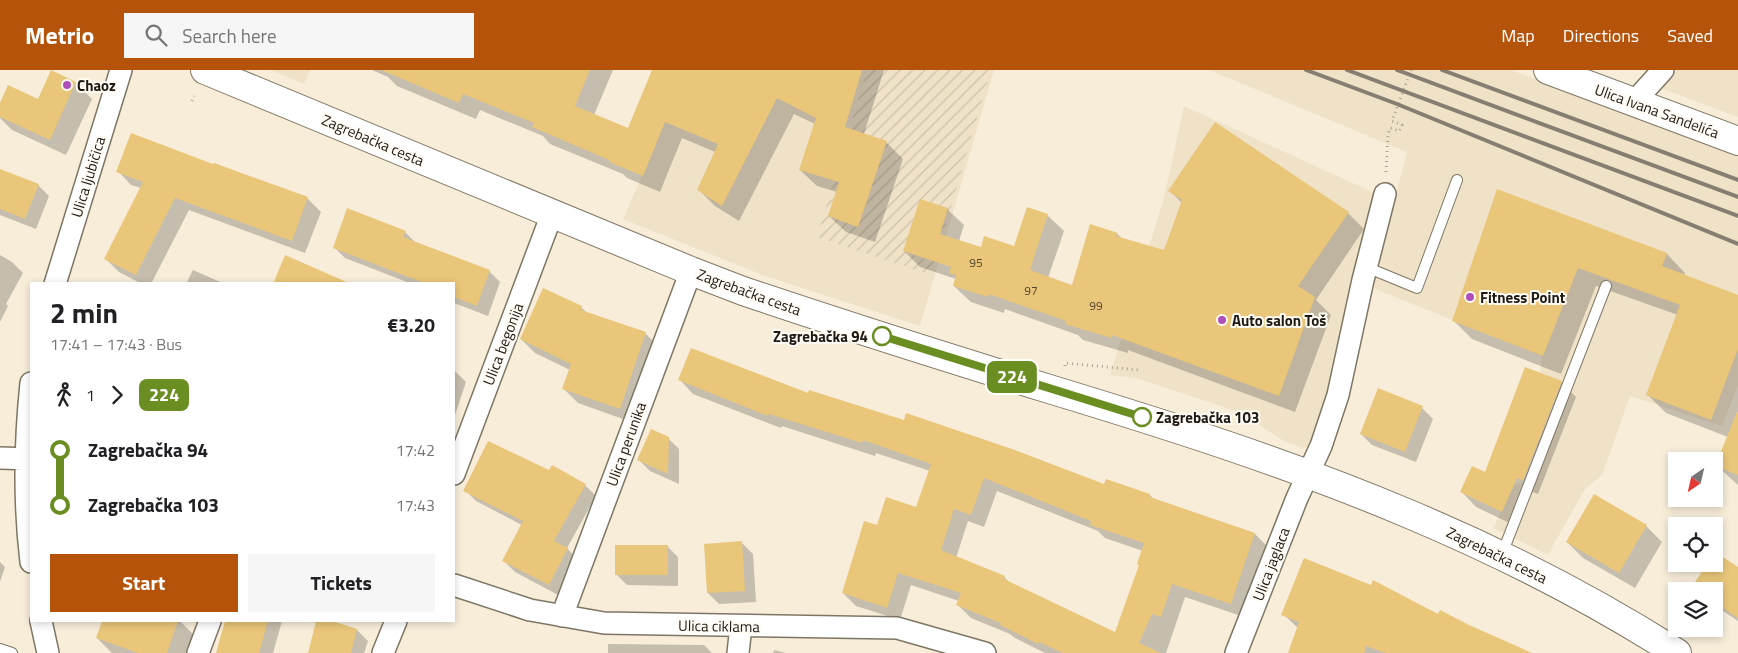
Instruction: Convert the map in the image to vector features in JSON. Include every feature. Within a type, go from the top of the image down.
[{"type":"main road","name":"Zagrebačka cesta","points":[[205,70],[691,271],[798,310],[1193,433],[1406,512],[1502,555],[1619,618],[1677,653]]},
{"type":"main road","name":"Ulica Ivana Sandelića","points":[[1548,70],[1738,141]]},
{"type":"street","name":"Ulica ljubičica","points":[[56,282],[120,70]]},
{"type":"street","points":[[1633,103],[1663,70]]},
{"type":"street","points":[[1307,474],[1321,446],[1338,395],[1366,267],[1385,194]]},
{"type":"street","name":"Ulica begonija","points":[[455,471],[552,214]]},
{"type":"street","name":"Ulica perunika","points":[[562,616],[691,271]]},
{"type":"street","points":[[30,421],[28,523],[30,549]]},
{"type":"street","points":[[0,458],[29,459]]},
{"type":"street","name":"Ulica jaglaca","points":[[1236,653],[1307,474]]},
{"type":"street","name":"Ulica ciklama","points":[[455,585],[530,610],[604,623],[897,628],[985,653]]},
{"type":"street","points":[[40,622],[48,653]]},
{"type":"street","points":[[198,653],[210,622]]},
{"type":"street","points":[[383,653],[396,622]]},
{"type":"street","points":[[738,653],[741,626]]},
{"type":"lane","points":[[1366,267],[1417,288],[1457,180]]},
{"type":"lane","points":[[1502,555],[1606,286]]},
{"type":"lane","points":[[0,648],[12,653]]},
{"type":"path","points":[[1385,194],[1388,134],[1390,128],[1399,131],[1402,125],[1392,121],[1411,70]]},
{"type":"path","points":[[192,101],[194,96]]},
{"type":"path","points":[[1064,370],[1066,363],[1139,370]]},
{"type":"shaded area","points":[[271,70],[310,70],[304,84]]},
{"type":"shaded area","points":[[687,70],[994,70],[920,326],[765,276],[623,219],[651,156],[663,121]]},
{"type":"shaded area","points":[[867,70],[991,70],[931,275],[817,237]]},
{"type":"shaded area","points":[[1209,70],[1511,70],[1738,154],[1738,385],[1722,426],[1630,396],[1602,475],[1584,490],[1548,555],[1493,528],[1514,485],[1527,481],[1564,382],[1540,373],[1542,356],[1355,281],[1318,437],[1312,446],[1302,448],[1284,441],[1239,412],[1136,378],[1110,375],[1164,198],[1184,106],[1394,202],[1407,152]]},
{"type":"shaded area","points":[[1677,70],[1738,70],[1738,117],[1661,88]]},
{"type":"building","points":[[51,70],[76,82],[50,140],[0,117],[0,103],[8,85],[38,99]]},
{"type":"building","points":[[381,70],[590,70],[575,106],[628,128],[652,70],[862,70],[845,127],[887,141],[858,227],[828,216],[839,182],[799,170],[816,118],[777,98],[722,206],[697,190],[718,144],[665,122],[643,176],[532,127],[534,123],[463,94],[459,103]]},
{"type":"building","points":[[1215,122],[1349,212],[1298,286],[1315,297],[1279,396],[1112,335],[1111,338],[1065,324],[1066,321],[989,294],[988,297],[953,286],[956,275],[949,273],[951,267],[903,251],[920,199],[948,208],[940,234],[981,247],[984,236],[1014,246],[1027,207],[1048,214],[1030,270],[1072,285],[1090,224],[1118,233],[1116,236],[1164,250],[1182,200],[1168,191]]},
{"type":"building","points":[[131,133],[308,197],[292,241],[175,198],[136,275],[104,259],[143,182],[116,172]]},
{"type":"building","points":[[0,169],[39,184],[25,219],[0,209]]},
{"type":"building","points":[[1497,189],[1667,253],[1662,266],[1738,295],[1738,349],[1711,420],[1646,395],[1680,305],[1578,268],[1543,356],[1452,321]]},
{"type":"building","points":[[347,208],[406,231],[403,237],[490,270],[477,306],[455,297],[455,282],[422,282],[333,248]]},
{"type":"building","points":[[285,255],[346,282],[274,282]]},
{"type":"building","points":[[543,288],[582,306],[581,310],[646,332],[620,409],[562,389],[571,364],[520,339]]},
{"type":"building","points":[[691,348],[808,393],[809,390],[904,420],[906,413],[1015,450],[1104,484],[1106,479],[1150,494],[1150,497],[1255,533],[1231,604],[1172,584],[1161,617],[1152,614],[1139,643],[1161,653],[1063,653],[1039,642],[1038,644],[1000,625],[1001,623],[956,605],[961,593],[898,573],[887,608],[842,593],[864,521],[877,525],[886,497],[916,507],[931,464],[863,440],[862,443],[769,414],[768,416],[678,380]],"holes":[[[984,478],[1091,521],[1090,525],[1144,543],[1137,564],[1139,565],[1115,632],[1004,579],[1005,576],[941,550],[954,509],[971,515]]]},
{"type":"building","points":[[1525,367],[1562,381],[1523,480],[1517,478],[1502,512],[1460,492],[1472,466],[1485,472]]},
{"type":"building","points":[[1378,388],[1423,406],[1405,452],[1360,434]]},
{"type":"building","points":[[1738,412],[1738,475],[1723,469],[1723,452],[1721,452]]},
{"type":"building","points":[[651,429],[669,437],[668,474],[637,460]]},
{"type":"building","points":[[488,441],[549,470],[552,465],[586,484],[554,541],[568,548],[549,585],[502,561],[523,521],[463,491]]},
{"type":"building","points":[[1594,494],[1647,525],[1619,573],[1566,542]]},
{"type":"building","points":[[742,541],[745,591],[707,593],[704,544]]},
{"type":"building","points":[[615,545],[668,545],[668,575],[615,575]]},
{"type":"building","points":[[1723,557],[1738,567],[1738,618],[1723,608],[1723,582],[1695,582],[1702,572],[1723,572]]},
{"type":"building","points":[[1304,558],[1371,585],[1373,580],[1438,614],[1440,610],[1532,653],[1386,653],[1366,646],[1364,653],[1288,653],[1299,622],[1281,615]]},
{"type":"building","points":[[102,622],[178,622],[167,653],[138,653],[96,638]]},
{"type":"building","points":[[225,622],[268,622],[259,653],[216,653]]},
{"type":"building","points":[[316,622],[335,622],[357,629],[351,653],[308,653]]},
{"type":"railway","points":[[1306,70],[1397,104],[1738,244]]},
{"type":"railway","points":[[1347,70],[1738,216]]},
{"type":"railway","points":[[1397,70],[1738,197]]},
{"type":"railway","points":[[1442,70],[1738,180]]},
{"type":"bus line","name":"224","points":[[882,336],[1142,417]]},
{"type":"place","name":"Chaoz","points":[[67,85]]},
{"type":"place","name":"Fitness Point","points":[[1470,297]]},
{"type":"place","name":"Auto salon Toš","points":[[1222,320]]},
{"type":"place","name":"Zagrebačka 94","points":[[882,336]]},
{"type":"place","name":"Zagrebačka 103","points":[[1142,417]]}]
